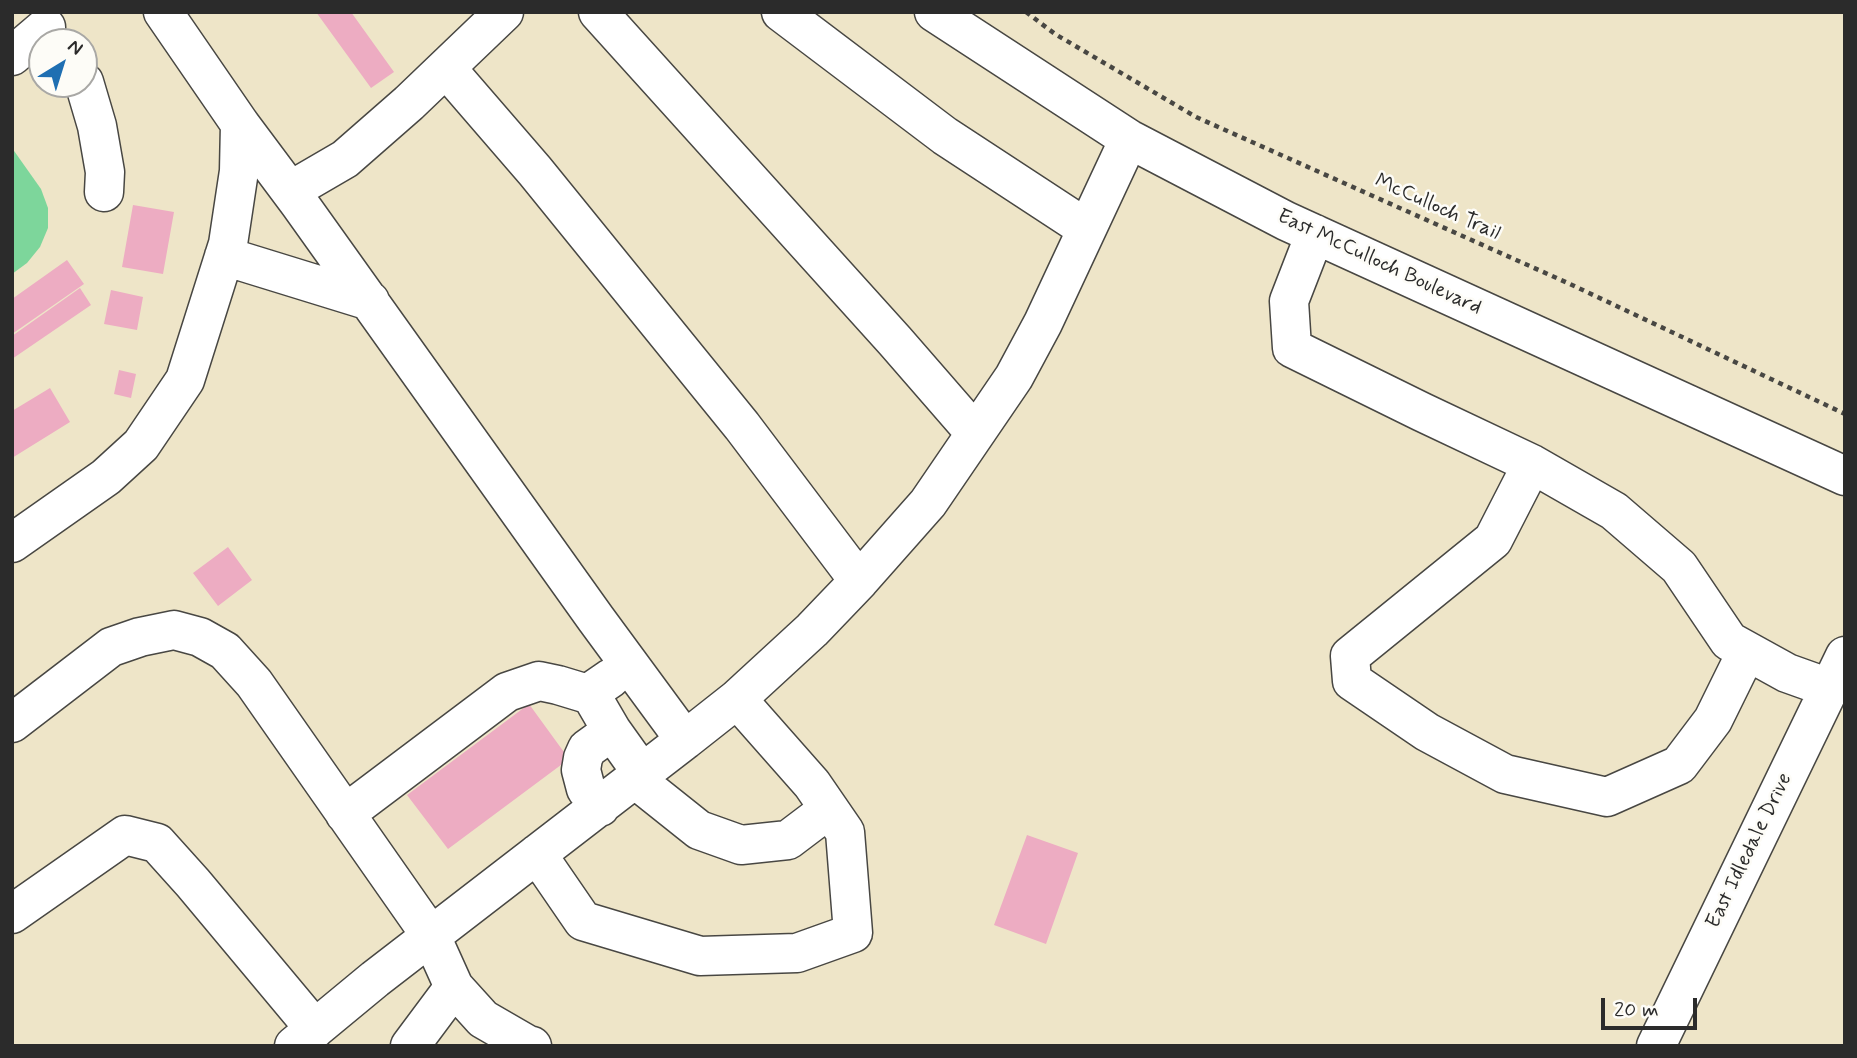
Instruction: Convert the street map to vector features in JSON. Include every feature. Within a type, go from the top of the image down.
[{"type":"street","points":[[163,12],[240,124],[685,740]]},
{"type":"street","points":[[290,191],[345,159],[409,103],[504,12]]},
{"type":"street","points":[[598,12],[975,433]]},
{"type":"street","points":[[781,12],[945,136],[1087,229]]},
{"type":"street","name":"East McCulloch Boulevard","points":[[934,12],[1129,139],[1286,221],[1845,476]]},
{"type":"street","points":[[12,56],[45,27]]},
{"type":"street","points":[[446,68],[535,171],[733,415],[859,581]]},
{"type":"street","points":[[89,98],[97,125],[105,172],[104,192]]},
{"type":"street","points":[[16,532],[106,477],[141,445],[185,380],[228,244],[239,171],[240,124]]},
{"type":"street","points":[[12,914],[125,835],[157,843],[193,883],[304,1037],[737,699],[859,581],[928,503],[1014,377],[1043,323],[1129,139]]},
{"type":"street","points":[[1315,234],[1289,301],[1292,348],[1532,464],[1614,511],[1679,567],[1729,641],[1787,673],[1837,672]]},
{"type":"street","points":[[224,256],[370,301]]},
{"type":"street","points":[[1532,464],[1493,540],[1350,656],[1352,681],[1427,732],[1505,774],[1607,797],[1679,765],[1713,720],[1747,651]]},
{"type":"street","points":[[12,723],[111,647],[140,637],[174,630],[200,637],[225,651],[254,683],[430,936],[454,987],[483,1019],[532,1046]]},
{"type":"street","points":[[592,695],[595,689],[630,665]]},
{"type":"street","name":"East Idledale Drive","points":[[1656,1046],[1837,672]]},
{"type":"street","points":[[345,814],[507,692],[540,681],[592,695],[639,776],[699,830],[741,845],[788,840],[829,809]]},
{"type":"street","points":[[537,854],[583,921],[700,956],[797,953],[853,933],[845,832],[813,784],[737,699]]},
{"type":"street","points":[[600,807],[586,789],[581,770],[587,749],[612,731]]},
{"type":"street","points":[[410,1046],[454,987]]},
{"type":"path","name":"McCulloch Trail","points":[[1026,12],[1055,34],[1196,117],[1570,285],[1845,414]]},
{"type":"green space","points":[[12,148],[41,189],[48,208],[48,228],[40,247],[27,263],[12,274]]},
{"type":"building","points":[[316,12],[351,12],[394,72],[371,88]]},
{"type":"building","points":[[133,205],[174,212],[163,274],[122,267]]},
{"type":"building","points":[[67,260],[84,284],[12,334],[12,299]]},
{"type":"building","points":[[80,288],[91,305],[12,359],[12,336]]},
{"type":"building","points":[[111,290],[143,297],[137,330],[104,324]]},
{"type":"building","points":[[119,370],[136,374],[131,398],[114,394]]},
{"type":"building","points":[[50,388],[70,422],[12,458],[12,411]]},
{"type":"building","points":[[228,547],[252,580],[218,606],[193,573]]},
{"type":"building","points":[[529,704],[569,759],[448,849],[407,795]]},
{"type":"building","points":[[1027,835],[1078,853],[1046,944],[994,925]]}]
